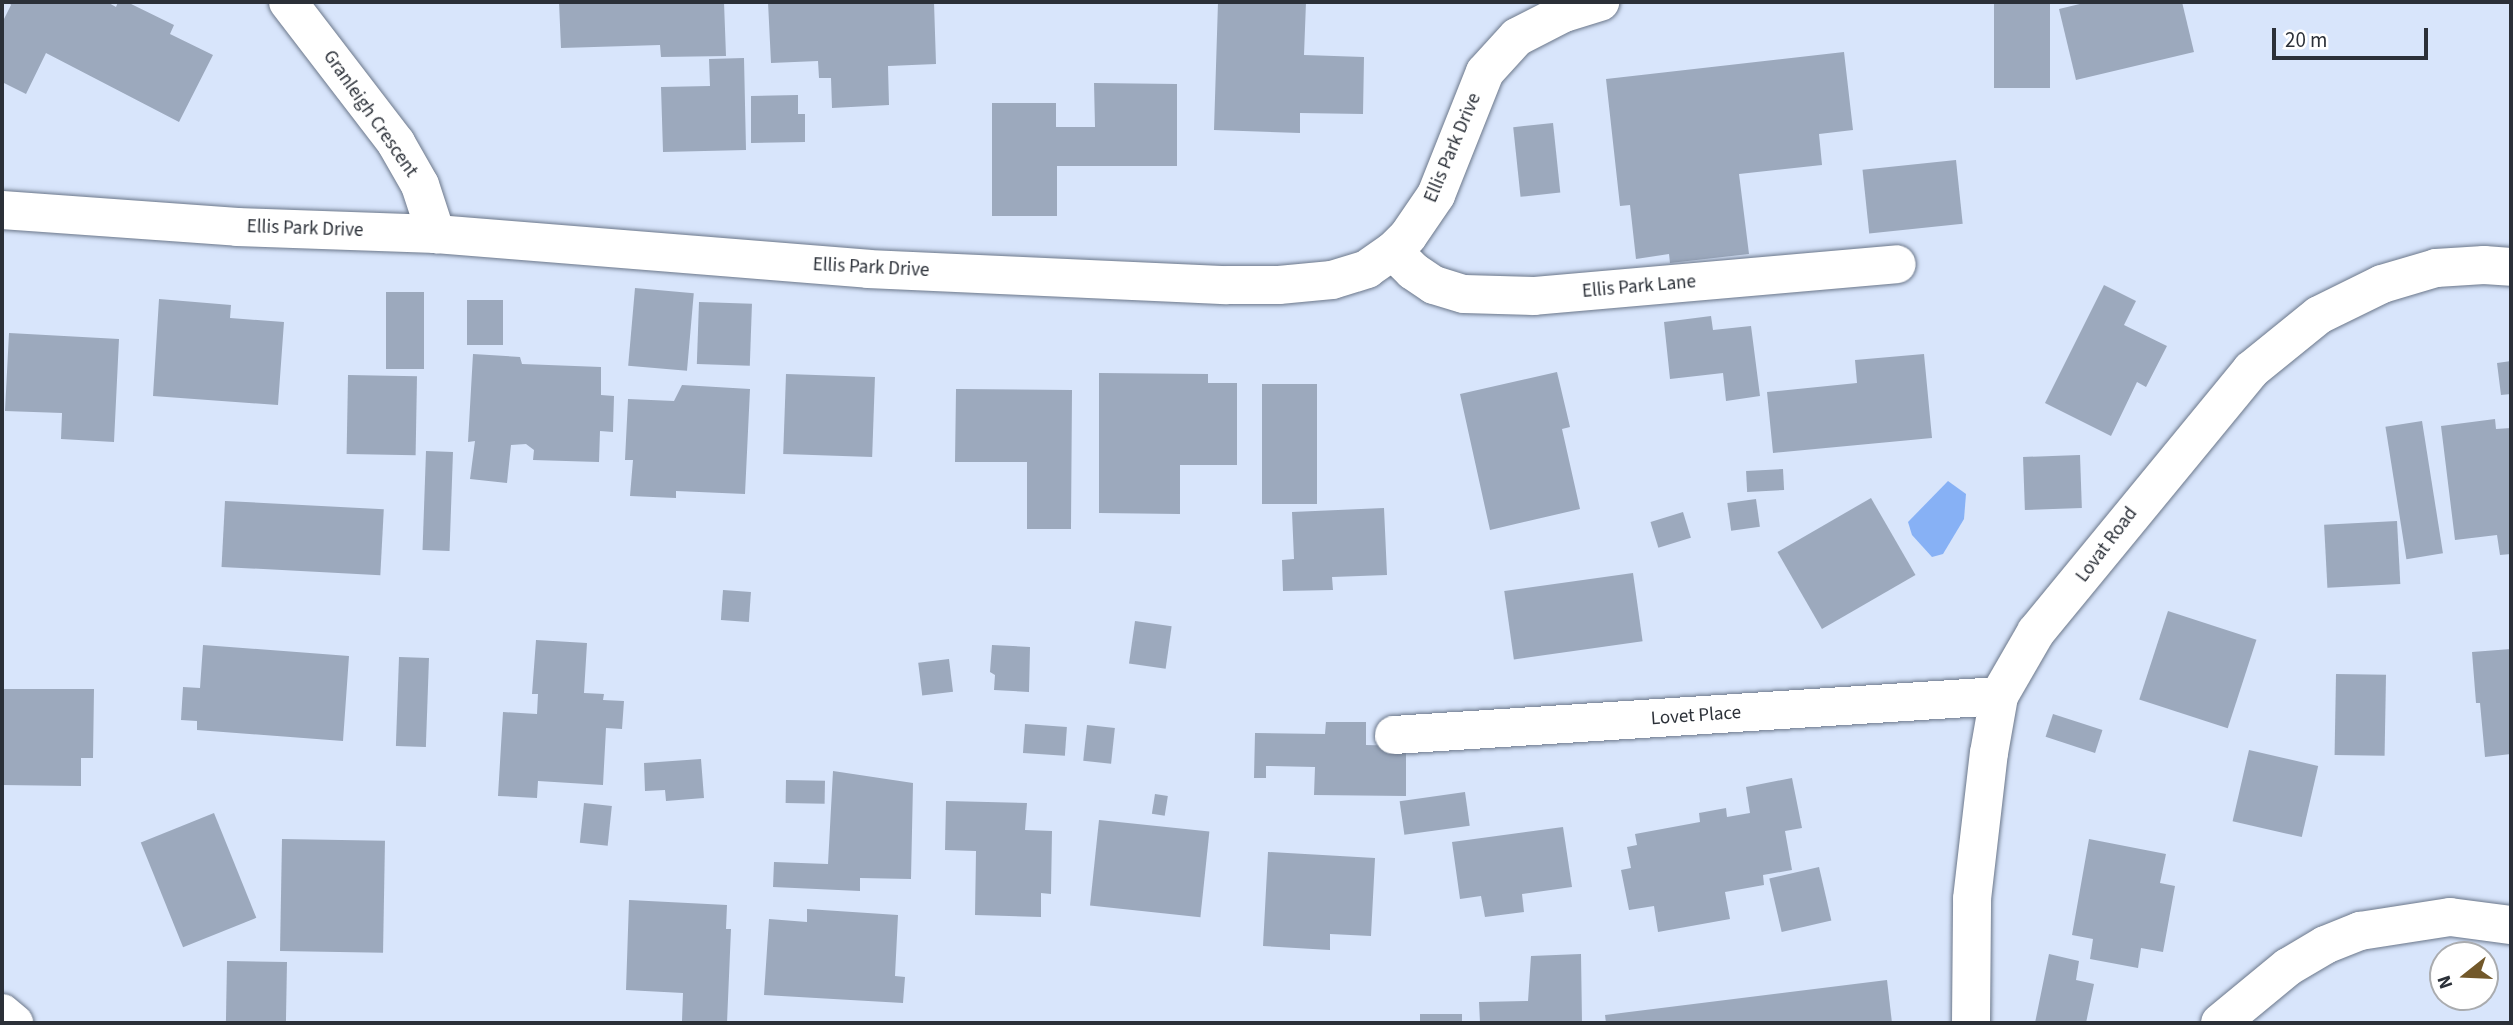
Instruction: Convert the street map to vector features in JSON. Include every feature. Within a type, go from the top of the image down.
[{"type":"street","name":"Granleigh Crescent","points":[[288,2],[396,143],[421,185],[436,234]]},
{"type":"street","name":"Ellis Park Drive","points":[[2,210],[237,227],[436,234],[868,269],[1227,285],[1279,285],[1332,280],[1367,269],[1393,251],[1408,236],[1436,195],[1485,72],[1517,37],[1564,13],[1600,2]]},
{"type":"street","name":"Ellis Park Lane","points":[[1393,251],[1413,271],[1434,285],[1464,294],[1534,296],[1898,264]]},
{"type":"street","name":"Lovat Road","points":[[1972,1023],[1972,899],[1999,696],[2012,669],[2036,632],[2141,500],[2251,370],[2319,315],[2382,284],[2436,268],[2484,265],[2511,267]]},
{"type":"street","name":"Lovet Place","points":[[1394,735],[1999,696]]},
{"type":"street","points":[[2220,1023],[2255,991],[2288,967],[2325,945],[2360,931],[2450,917],[2511,925]]},
{"type":"street","points":[[2,1013],[14,1023]]},
{"type":"water","points":[[1948,481],[1966,494],[1964,519],[1943,554],[1932,557],[1912,535],[1908,522]]},
{"type":"building","points":[[9,2],[107,2],[116,7],[118,2],[127,2],[174,25],[170,34],[213,55],[179,122],[46,53],[26,94],[2,82],[2,23],[11,5]]},
{"type":"building","points":[[559,2],[724,2],[726,56],[661,57],[660,45],[561,48]]},
{"type":"building","points":[[768,2],[934,2],[936,64],[888,66],[889,105],[832,108],[831,78],[819,78],[818,61],[771,63]]},
{"type":"building","points":[[1218,2],[1306,2],[1304,55],[1364,57],[1363,114],[1300,113],[1300,133],[1214,130]]},
{"type":"building","points":[[1994,2],[2050,2],[2050,88],[1994,88]]},
{"type":"building","points":[[2088,2],[2182,2],[2194,52],[2076,80],[2059,9]]},
{"type":"building","points":[[1844,52],[1853,130],[1819,134],[1822,165],[1739,174],[1749,254],[1670,263],[1669,254],[1636,259],[1630,205],[1620,206],[1606,79]]},
{"type":"building","points":[[744,58],[746,150],[663,152],[661,87],[710,86],[709,59]]},
{"type":"building","points":[[1094,83],[1177,84],[1177,166],[1057,166],[1057,216],[992,216],[992,103],[1056,103],[1056,127],[1095,127]]},
{"type":"building","points":[[798,95],[798,114],[805,114],[805,142],[751,143],[751,96]]},
{"type":"building","points":[[1553,123],[1560,193],[1521,197],[1513,127]]},
{"type":"building","points":[[1956,160],[1963,224],[1869,233],[1863,170]]},
{"type":"building","points":[[2104,285],[2136,301],[2124,325],[2167,346],[2146,387],[2137,382],[2111,436],[2045,403]]},
{"type":"building","points":[[635,288],[694,293],[687,371],[628,366]]},
{"type":"building","points":[[386,292],[424,292],[424,369],[386,369]]},
{"type":"building","points":[[159,299],[231,305],[230,318],[284,322],[278,405],[153,396]]},
{"type":"building","points":[[467,300],[503,300],[503,345],[467,345]]},
{"type":"building","points":[[699,302],[752,304],[750,366],[697,364]]},
{"type":"building","points":[[1711,316],[1713,330],[1751,326],[1760,396],[1726,401],[1723,373],[1670,379],[1664,322]]},
{"type":"building","points":[[9,333],[119,339],[114,442],[61,439],[62,413],[5,411]]},
{"type":"building","points":[[473,354],[520,357],[522,364],[601,367],[601,395],[614,396],[613,432],[600,431],[599,462],[533,460],[534,450],[526,444],[511,445],[507,483],[470,479],[475,441],[468,442]]},
{"type":"building","points":[[1924,354],[1932,438],[1773,453],[1767,392],[1857,383],[1855,360]]},
{"type":"building","points":[[2511,361],[2511,394],[2501,395],[2497,363]]},
{"type":"building","points":[[1557,372],[1570,427],[1562,429],[1580,509],[1490,530],[1460,394]]},
{"type":"building","points":[[1099,373],[1208,374],[1208,383],[1237,383],[1237,465],[1180,465],[1180,514],[1099,513]]},
{"type":"building","points":[[786,374],[875,377],[872,457],[783,454]]},
{"type":"building","points":[[348,375],[417,376],[416,455],[347,454]]},
{"type":"building","points":[[1262,384],[1317,384],[1317,504],[1262,504]]},
{"type":"building","points":[[682,385],[750,389],[745,494],[676,491],[676,498],[630,496],[633,460],[625,460],[628,399],[674,401]]},
{"type":"building","points":[[956,389],[1072,390],[1071,529],[1027,529],[1027,462],[955,462]]},
{"type":"building","points":[[2495,419],[2496,429],[2511,428],[2511,554],[2500,555],[2497,535],[2455,540],[2441,426]]},
{"type":"building","points":[[2422,421],[2443,553],[2406,559],[2385,427]]},
{"type":"building","points":[[426,451],[453,452],[450,551],[423,550]]},
{"type":"building","points":[[2080,455],[2082,508],[2025,510],[2023,457]]},
{"type":"building","points":[[1783,469],[1784,490],[1747,492],[1746,471]]},
{"type":"building","points":[[1871,498],[1916,575],[1822,629],[1777,552]]},
{"type":"building","points":[[1756,499],[1760,527],[1731,531],[1727,503]]},
{"type":"building","points":[[225,501],[384,509],[380,575],[222,567]]},
{"type":"building","points":[[1384,508],[1387,575],[1332,577],[1333,590],[1283,591],[1282,560],[1294,559],[1292,512]]},
{"type":"building","points":[[1683,512],[1691,538],[1658,548],[1650,522]]},
{"type":"building","points":[[2397,521],[2400,584],[2327,588],[2324,525]]},
{"type":"building","points":[[1633,573],[1643,641],[1514,659],[1504,591]]},
{"type":"building","points":[[723,590],[751,592],[749,622],[721,620]]},
{"type":"building","points":[[2168,611],[2256,640],[2228,728],[2139,699]]},
{"type":"building","points":[[1135,621],[1172,626],[1166,669],[1129,664]]},
{"type":"building","points":[[536,640],[587,643],[584,693],[604,694],[603,700],[624,701],[622,729],[606,728],[603,785],[538,781],[537,798],[498,796],[503,712],[537,714],[538,694],[532,694]]},
{"type":"building","points":[[203,645],[349,656],[343,741],[197,730],[197,721],[181,720],[183,687],[200,688]]},
{"type":"building","points":[[992,645],[1030,647],[1029,692],[994,690],[995,675],[990,672]]},
{"type":"building","points":[[2511,649],[2511,754],[2485,757],[2480,703],[2476,703],[2472,652]]},
{"type":"building","points":[[399,657],[429,658],[426,747],[396,746]]},
{"type":"building","points":[[949,659],[953,692],[922,696],[918,663]]},
{"type":"building","points":[[2336,674],[2386,675],[2385,756],[2335,755]]},
{"type":"building","points":[[2,689],[94,689],[93,758],[81,758],[81,786],[2,785]]},
{"type":"building","points":[[2053,714],[2102,730],[2095,753],[2046,737]]},
{"type":"building","points":[[1326,722],[1366,722],[1366,745],[1406,746],[1406,796],[1314,795],[1315,767],[1266,766],[1266,778],[1254,778],[1255,733],[1325,734]]},
{"type":"building","points":[[1025,724],[1067,727],[1065,756],[1023,753]]},
{"type":"building","points":[[1087,725],[1115,728],[1111,764],[1083,761]]},
{"type":"building","points":[[2249,750],[2318,766],[2302,837],[2233,821]]},
{"type":"building","points":[[701,759],[704,798],[666,801],[665,790],[645,791],[644,763]]},
{"type":"building","points":[[833,771],[913,783],[911,879],[860,878],[860,891],[773,887],[774,862],[828,864]]},
{"type":"building","points":[[1792,778],[1802,828],[1785,831],[1792,870],[1763,875],[1764,885],[1725,892],[1730,919],[1658,932],[1654,906],[1629,910],[1621,870],[1631,868],[1627,847],[1637,845],[1635,834],[1700,822],[1699,813],[1726,808],[1727,817],[1750,813],[1746,787]]},
{"type":"building","points":[[786,780],[825,781],[825,804],[786,803]]},
{"type":"building","points":[[1465,792],[1470,826],[1404,835],[1400,801]]},
{"type":"building","points":[[1155,794],[1168,796],[1165,816],[1152,814]]},
{"type":"building","points":[[946,801],[1027,803],[1025,830],[1052,831],[1051,894],[1041,893],[1041,917],[975,915],[976,851],[945,850]]},
{"type":"building","points":[[584,803],[612,806],[608,846],[580,843]]},
{"type":"building","points":[[214,813],[256,918],[183,947],[141,843]]},
{"type":"building","points":[[1099,820],[1209,832],[1200,917],[1090,906]]},
{"type":"building","points":[[1563,827],[1572,887],[1522,894],[1524,912],[1485,917],[1481,896],[1460,899],[1452,842]]},
{"type":"building","points":[[282,839],[385,841],[383,953],[280,951]]},
{"type":"building","points":[[2089,839],[2166,854],[2160,883],[2175,886],[2163,952],[2141,948],[2138,968],[2090,959],[2093,939],[2072,935]]},
{"type":"building","points":[[1268,852],[1375,858],[1371,936],[1330,934],[1330,950],[1263,946]]},
{"type":"building","points":[[1819,867],[1831,921],[1782,932],[1769,878]]},
{"type":"building","points":[[629,900],[727,905],[726,929],[731,929],[727,1023],[682,1021],[683,993],[626,990]]},
{"type":"building","points":[[807,909],[898,915],[895,976],[905,977],[903,1003],[764,995],[769,919],[807,922]]},
{"type":"building","points":[[1581,954],[1582,1023],[1480,1023],[1479,1002],[1528,1001],[1531,956]]},
{"type":"building","points":[[2049,954],[2079,961],[2076,980],[2094,984],[2086,1023],[2035,1023]]},
{"type":"building","points":[[227,961],[287,962],[286,1023],[226,1023]]},
{"type":"building","points":[[1887,980],[1892,1023],[1606,1023],[1605,1015]]},
{"type":"building","points":[[1420,1014],[1462,1014],[1462,1023],[1420,1023]]}]
